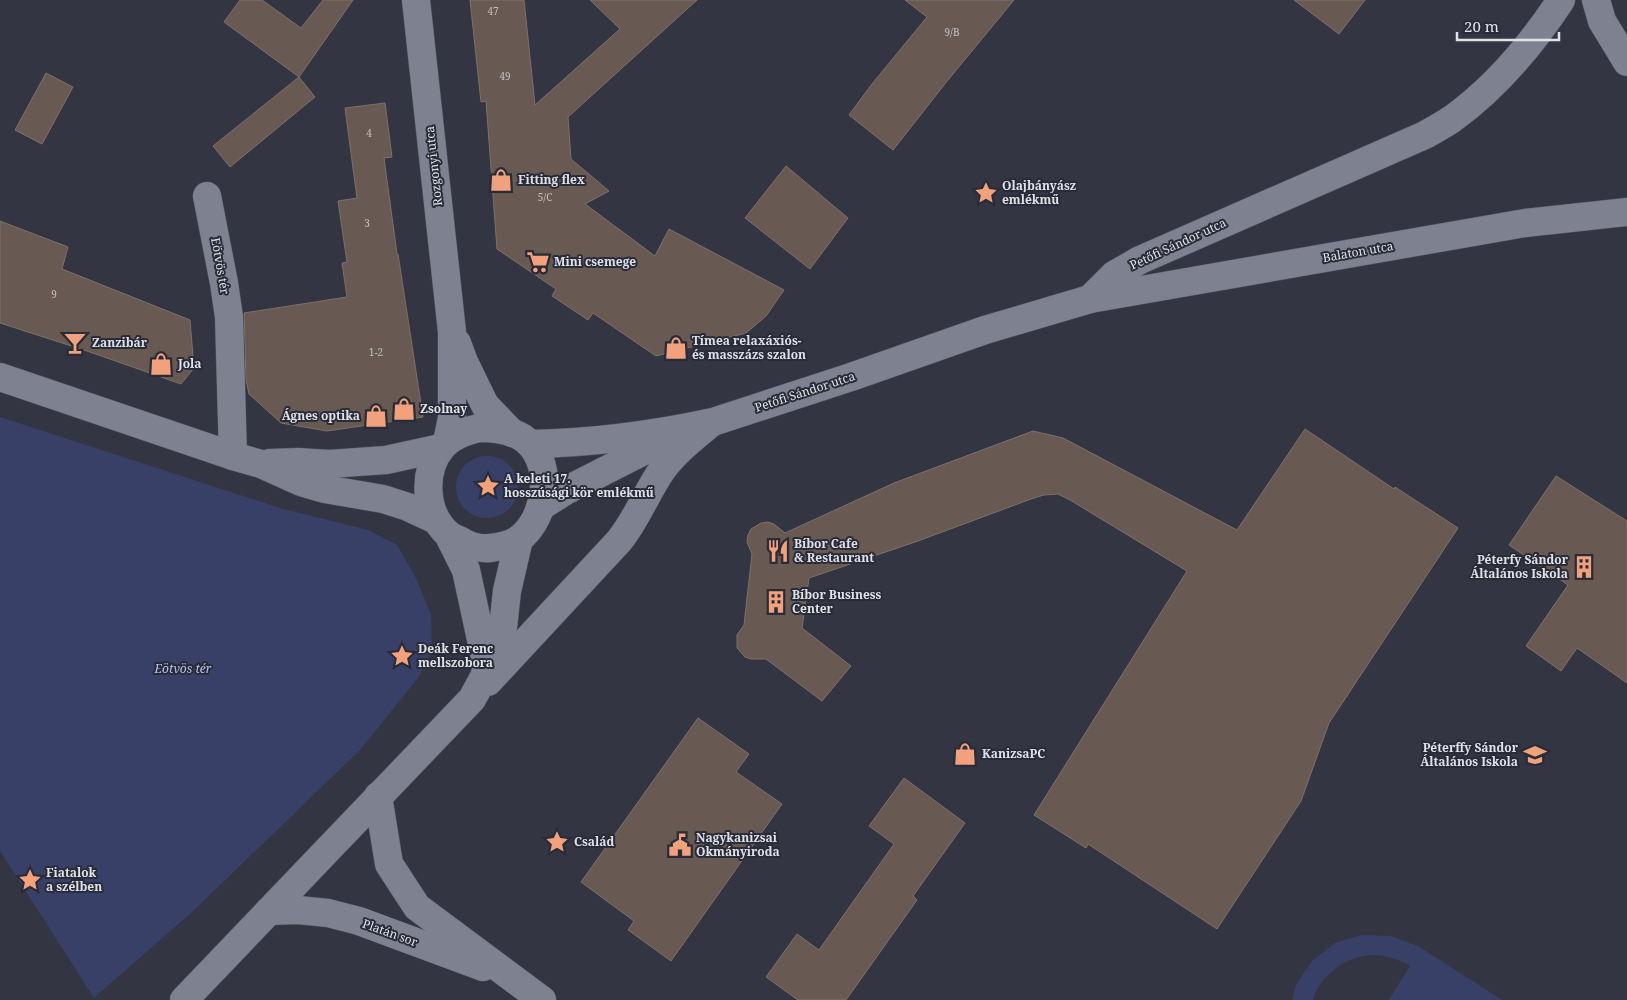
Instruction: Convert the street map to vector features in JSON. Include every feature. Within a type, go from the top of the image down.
[{"type":"street","name":"Rozgonyi utca","points":[[416,0],[452,332],[452,418],[444,445]]},
{"type":"street","name":"Petőfi Sándor utca","points":[[521,439],[582,443],[702,424],[851,377],[985,330],[1090,299],[1114,275],[1140,260],[1425,135],[1450,120],[1474,102],[1502,74],[1527,46],[1561,0]]},
{"type":"street","points":[[1596,0],[1602,21],[1627,62]]},
{"type":"street","name":"Eötvös tér","points":[[207,196],[229,317],[233,456]]},
{"type":"street","name":"Balaton utca","points":[[1090,299],[1525,222],[1627,212]]},
{"type":"street","name":"Rozgonyi utca","points":[[452,332],[485,405],[521,439]]},
{"type":"street","points":[[0,378],[261,464],[301,482],[325,489],[382,499],[408,507],[442,527],[464,543],[475,547],[489,548],[519,539]]},
{"type":"street","name":"Petőfi Sándor utca","points":[[540,507],[567,490],[702,424]]},
{"type":"street","points":[[184,1000],[472,699],[619,541],[632,525],[653,485],[672,458],[702,424]]},
{"type":"street","points":[[261,464],[298,462],[329,464],[386,460],[444,445],[465,432],[479,428],[490,428],[521,439],[538,457],[543,472],[544,487],[540,507],[533,523],[519,539],[508,591],[502,637],[472,699]]},
{"type":"street","points":[[444,445],[433,465],[429,480],[431,508],[466,570],[487,667]]},
{"type":"street","name":"Platán sor","points":[[378,796],[389,864],[417,907],[542,1000]]},
{"type":"street","name":"Platán sor","points":[[268,911],[298,910],[328,913],[359,921],[508,976]]},
{"type":"green space","name":"Eötvös tér","points":[[0,417],[283,509],[368,530],[397,545],[416,578],[431,615],[432,652],[418,678],[360,750],[192,912],[94,998],[0,851]]},
{"type":"green space","points":[[487,456],[499,459],[509,465],[515,475],[518,487],[515,499],[509,509],[499,515],[487,518],[475,515],[465,509],[459,499],[456,487],[459,475],[465,465],[475,459]]},
{"type":"green space","points":[[1362,935],[1391,936],[1418,946],[1502,1000],[1389,1000],[1410,966],[1388,957],[1376,955],[1353,959],[1332,971],[1317,989],[1313,1000],[1292,1000],[1296,985],[1312,961],[1335,943]]},
{"type":"building","points":[[240,0],[262,0],[301,28],[323,0],[353,0],[299,77],[224,22]]},
{"type":"building","points":[[470,0],[524,0],[535,105],[620,29],[590,0],[697,0],[568,117],[571,159],[609,191],[585,204],[655,256],[669,229],[784,290],[766,316],[746,333],[656,356],[593,313],[588,320],[552,296],[556,289],[497,249],[486,101],[481,102]]},
{"type":"building","points":[[905,0],[1014,0],[893,150],[849,115],[927,17]]},
{"type":"building","points":[[1294,0],[1365,0],[1339,34]]},
{"type":"building","points":[[46,73],[73,87],[42,144],[15,130]]},
{"type":"building","points":[[299,77],[315,97],[230,167],[213,146]]},
{"type":"building","points":[[385,103],[392,157],[384,158],[423,417],[327,431],[281,423],[249,394],[246,380],[244,313],[347,297],[342,263],[347,262],[338,201],[357,198],[345,108]]},
{"type":"building","points":[[786,166],[848,218],[810,269],[745,218]]},
{"type":"building","points":[[0,221],[68,247],[62,269],[190,320],[194,368],[181,384],[0,323]]},
{"type":"building","points":[[1305,429],[1394,489],[1395,487],[1458,528],[1329,723],[1301,801],[1217,929],[1088,844],[1086,848],[1034,815],[1187,571],[1070,500],[1058,494],[1044,495],[809,578],[802,628],[851,666],[822,701],[766,659],[745,657],[737,648],[737,635],[744,625],[752,554],[747,542],[748,535],[751,529],[761,523],[768,522],[774,524],[785,533],[894,483],[1033,431],[1063,438],[1237,530]]},
{"type":"building","name":"Péterfy Sándor Általános Iskola","points":[[1556,476],[1627,521],[1627,683],[1577,648],[1561,671],[1526,646],[1568,585],[1509,545]]},
{"type":"building","name":"Nagykanizsai Okmányiroda","points":[[698,718],[749,754],[736,772],[782,804],[671,961],[628,930],[634,921],[581,882]]},
{"type":"building","points":[[904,778],[965,823],[913,896],[917,900],[846,1000],[798,1000],[766,977],[797,934],[819,950],[894,844],[869,826]]},
{"type":"place","name":"Fitting flex","points":[[501,180]]},
{"type":"place","name":"Olajbányász emlékmű","points":[[986,193]]},
{"type":"place","name":"Mini csemege","points":[[538,262]]},
{"type":"place","name":"Zanzibár","points":[[75,343]]},
{"type":"place","name":"Tímea relaxáxiós- és masszázs szalon","points":[[676,348]]},
{"type":"place","name":"Jola","points":[[161,364]]},
{"type":"place","name":"Zsolnay","points":[[404,409]]},
{"type":"place","name":"Ágnes optika","points":[[376,416]]},
{"type":"place","name":"A keleti 17. hosszúsági kör emlékmű","points":[[488,486]]},
{"type":"place","name":"Bíbor Cafe & Restaurant","points":[[778,551]]},
{"type":"place","name":"Péterfy Sándor Általános Iskola","points":[[1584,567]]},
{"type":"place","name":"Bíbor Business Center","points":[[776,602]]},
{"type":"place","name":"Deák Ferenc mellszobora","points":[[402,656]]},
{"type":"place","name":"KanizsaPC","points":[[965,754]]},
{"type":"place","name":"Péterffy Sándor Általános Iskola","points":[[1535,755]]},
{"type":"place","name":"Család","points":[[557,842]]},
{"type":"place","name":"Nagykanizsai Okmányiroda","points":[[680,845]]},
{"type":"place","name":"Fiatalok a szélben","points":[[30,880]]}]
